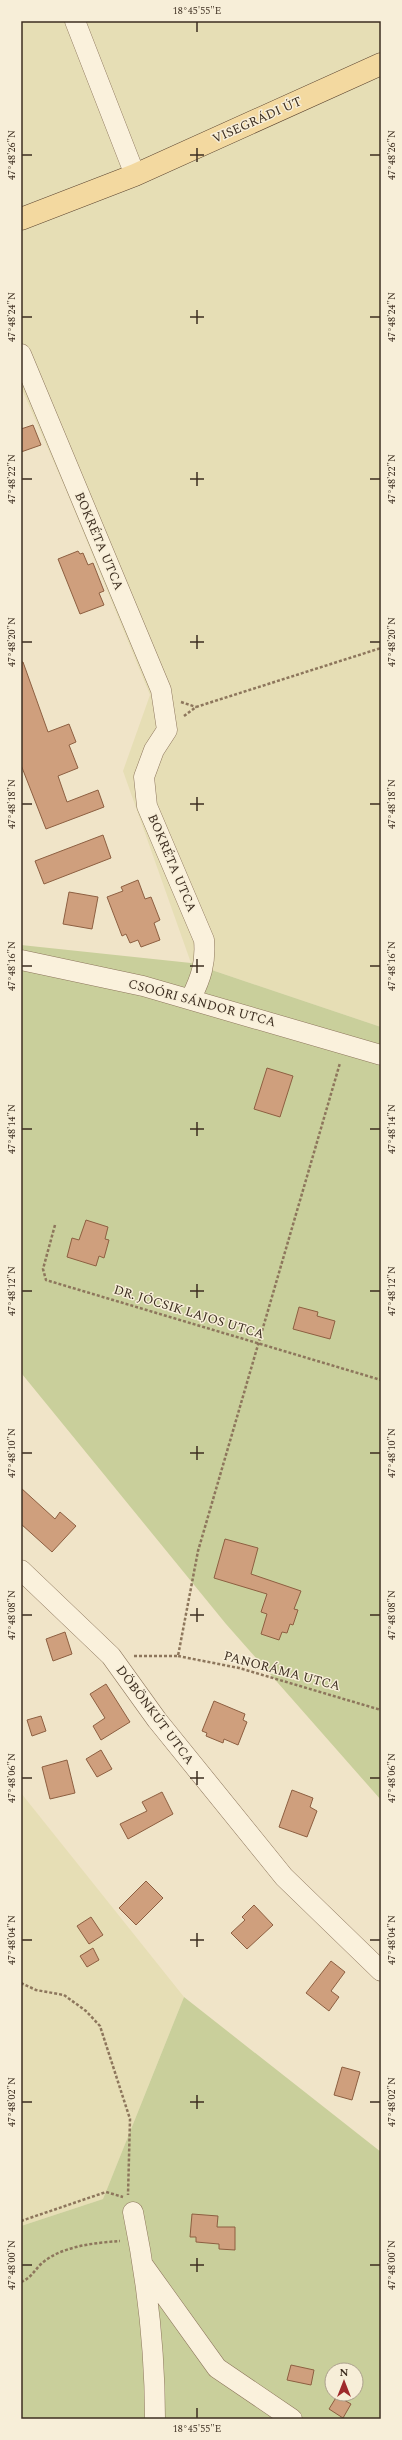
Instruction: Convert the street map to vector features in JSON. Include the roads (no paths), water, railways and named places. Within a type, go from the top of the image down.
[{"type":"main road","name":"VISEGRÁDI ÚT","points":[[21,219],[135,175],[381,64]]},
{"type":"street","points":[[75,21],[135,175]]},
{"type":"street","name":"BOKRÉTA UTCA","points":[[21,354],[161,690],[167,730],[148,763],[144,778],[144,791],[147,806],[204,940],[205,957],[202,975],[191,998]]},
{"type":"street","name":"CSOÓRI SÁNDOR UTCA","points":[[21,960],[143,986],[191,998],[346,1043],[381,1055]]},
{"type":"street","name":"DÖBÖNKÚT UTCA","points":[[21,1570],[111,1656],[157,1720],[284,1877],[381,1971]]},
{"type":"street","points":[[131,2206],[143,2265],[155,2365],[155,2419]]},
{"type":"street","points":[[143,2265],[217,2368],[292,2419]]}]
